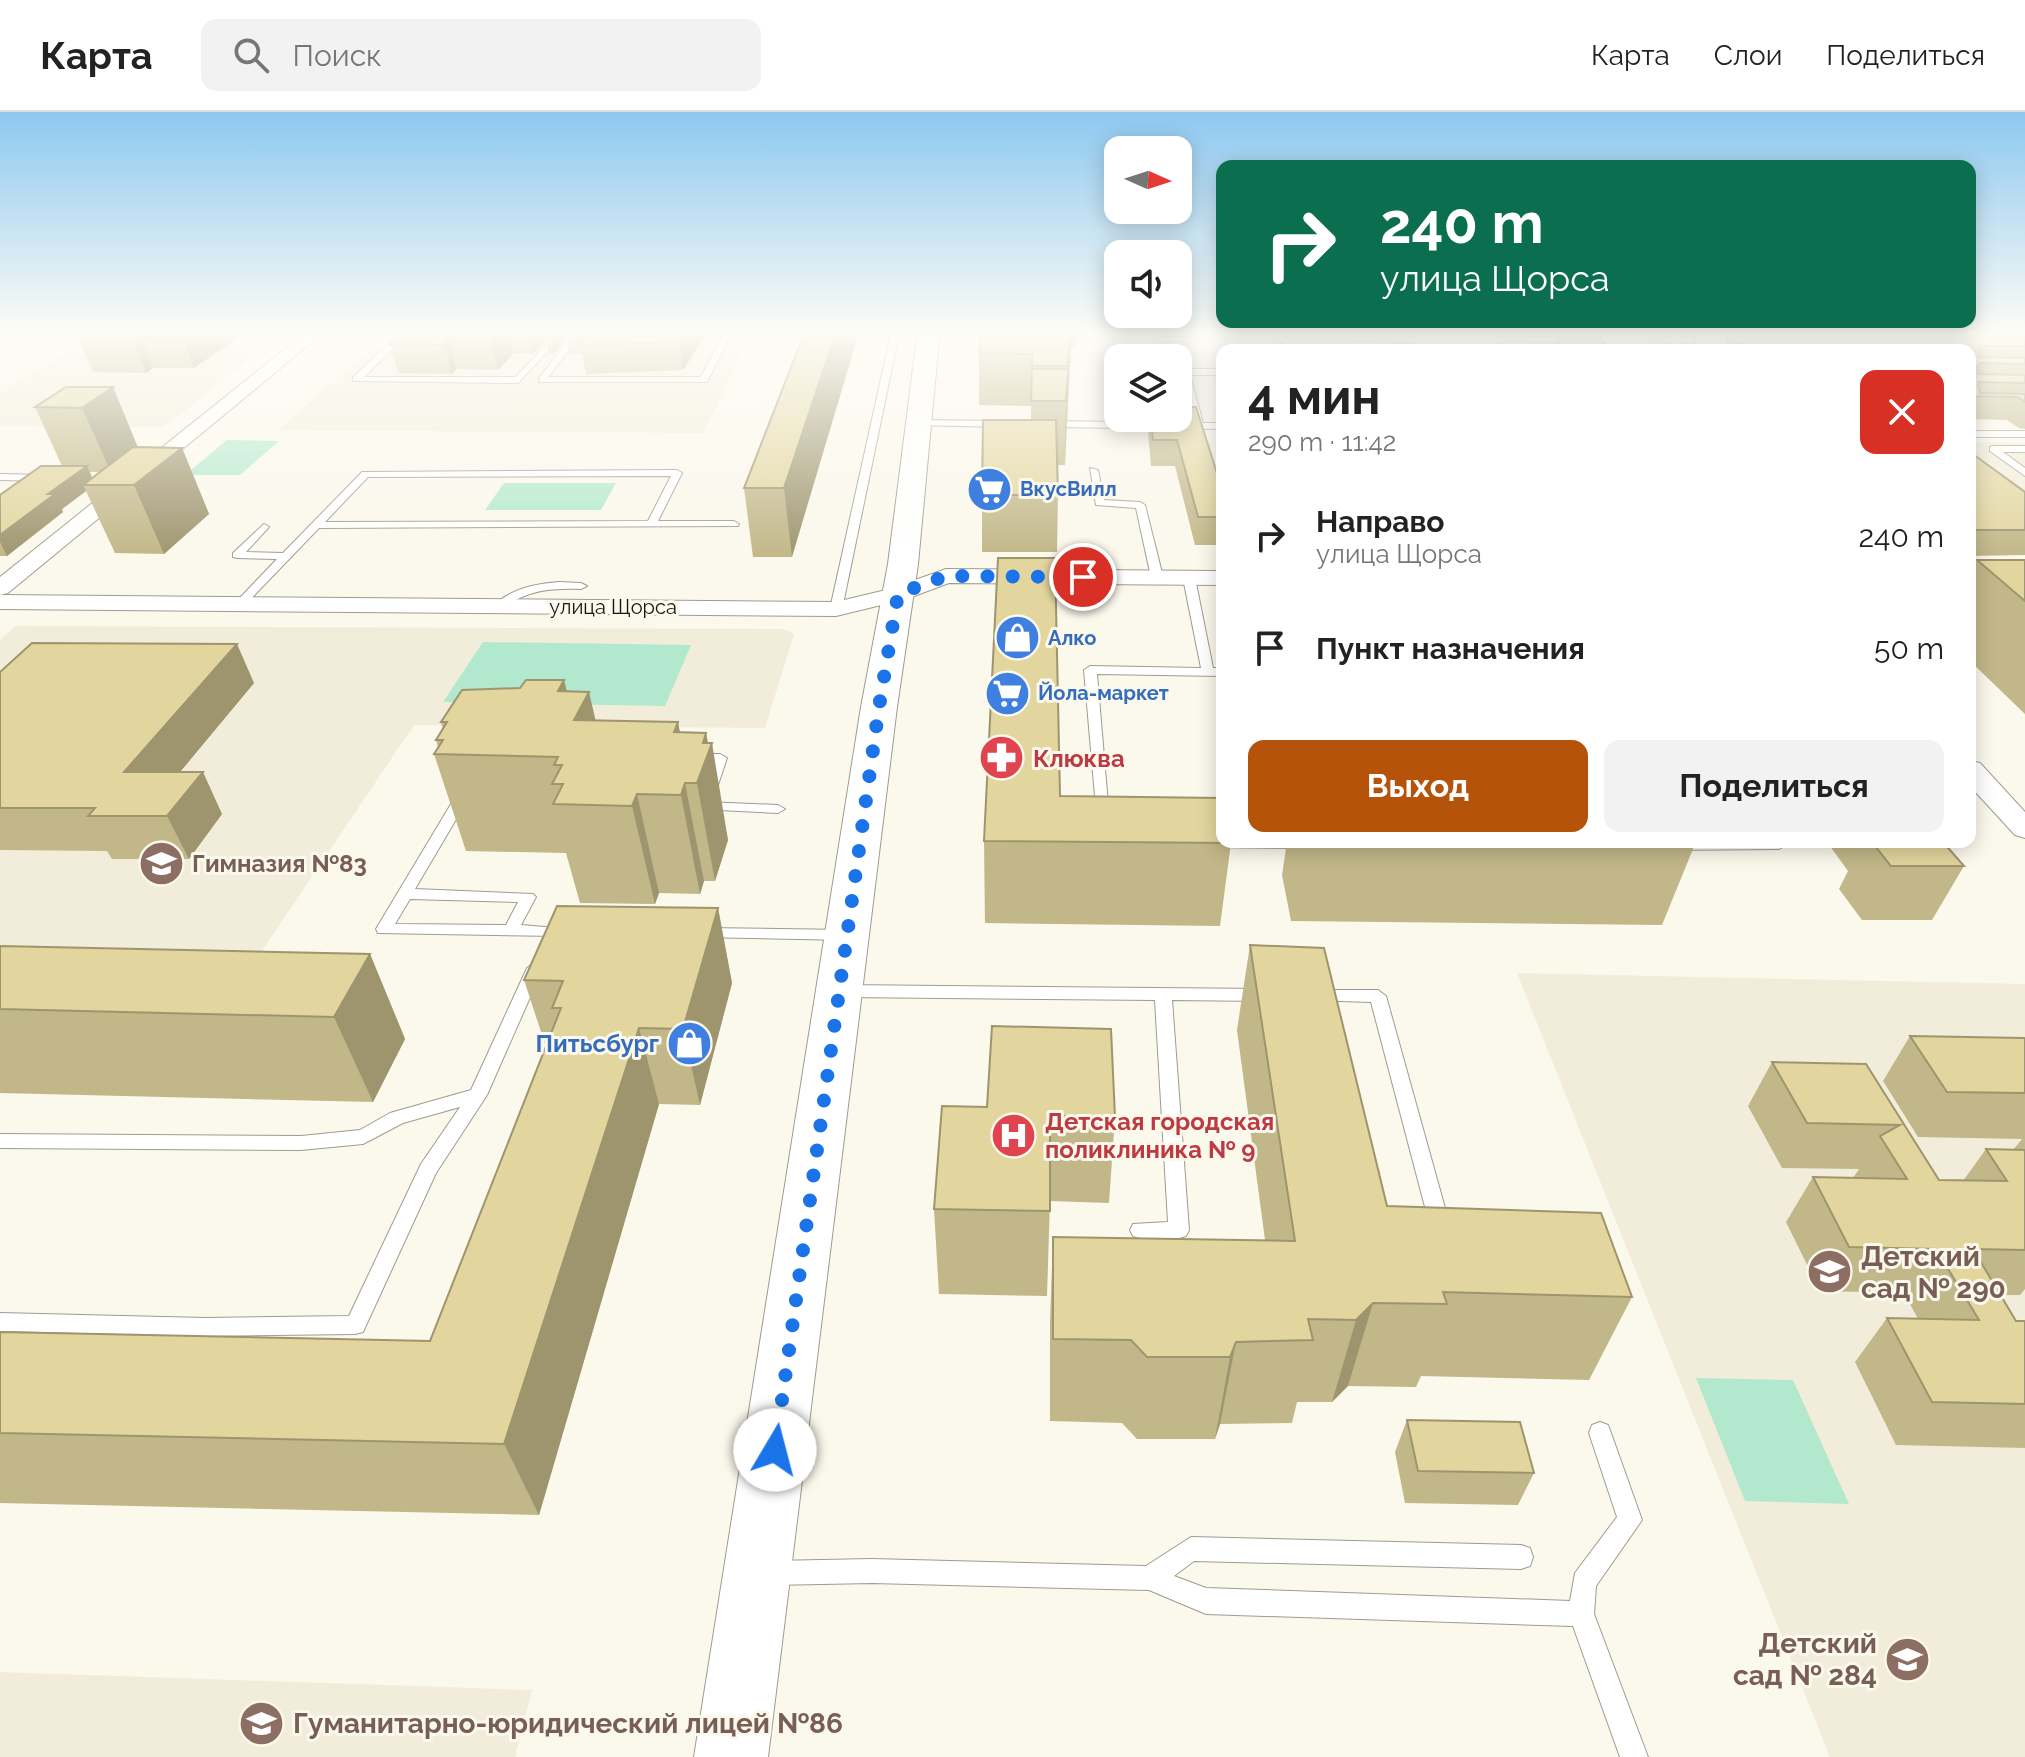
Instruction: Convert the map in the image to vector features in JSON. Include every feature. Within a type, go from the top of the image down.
[{"type":"main road","points":[[731,1757],[879,707],[899,591],[920,406]]},
{"type":"street","points":[[0,588],[128,478],[221,406]]},
{"type":"street","points":[[899,591],[946,576],[1216,578]]},
{"type":"street","name":"улица Щорса","points":[[0,602],[836,609],[899,591]]},
{"type":"street","points":[[1976,776],[2025,829]]},
{"type":"lane","points":[[836,609],[880,406]]},
{"type":"lane","points":[[1194,406],[1199,426]]},
{"type":"lane","points":[[918,423],[1022,424]]},
{"type":"lane","points":[[1038,424],[1104,423]]},
{"type":"lane","points":[[1192,426],[1216,426]]},
{"type":"lane","points":[[1976,434],[2025,434]]},
{"type":"lane","points":[[2025,449],[1993,449],[2025,473]]},
{"type":"lane","points":[[1093,470],[1100,503],[1140,505],[1157,577]]},
{"type":"lane","points":[[240,604],[365,474],[677,473],[652,523]]},
{"type":"lane","points":[[0,477],[52,478]]},
{"type":"lane","points":[[316,525],[734,524]]},
{"type":"lane","points":[[264,527],[237,555],[287,556]]},
{"type":"lane","points":[[1189,578],[1216,666]]},
{"type":"lane","points":[[498,607],[508,597],[528,589],[581,586]]},
{"type":"lane","points":[[1103,831],[1090,670],[1216,672]]},
{"type":"lane","points":[[673,758],[720,758],[704,809],[778,809]]},
{"type":"lane","points":[[0,1322],[205,1327],[355,1325],[428,1169],[478,1095],[558,932],[384,929],[472,782]]},
{"type":"lane","points":[[1193,844],[1216,844]]},
{"type":"lane","points":[[404,894],[528,897],[511,930]]},
{"type":"lane","points":[[681,933],[849,935]]},
{"type":"lane","points":[[841,991],[1378,996],[1446,1249]]},
{"type":"lane","points":[[1140,1230],[1179,1230],[1163,994]]},
{"type":"lane","points":[[0,1141],[301,1143],[363,1137],[397,1118],[478,1095]]},
{"type":"lane","points":[[1600,1433],[1630,1520],[1584,1582],[1581,1614],[1634,1757]]},
{"type":"lane","points":[[1149,1578],[1191,1549],[1521,1557]]},
{"type":"lane","points":[[757,1573],[872,1571],[1149,1578],[1206,1601],[1581,1614]]},
{"type":"shaded area","points":[[0,406],[191,406],[164,427],[0,426]]},
{"type":"shaded area","points":[[306,406],[716,406],[703,433],[278,430]]},
{"type":"shaded area","points":[[1976,442],[2025,443],[2025,522],[1976,484]]},
{"type":"shaded area","name":"Гимназия №83","points":[[16,626],[783,629],[794,634],[765,728],[414,725],[229,1000],[0,997],[0,640]]},
{"type":"shaded area","name":"Детский сад № 290","points":[[1517,973],[2025,984],[2025,1757],[1830,1757]]},
{"type":"shaded area","name":"Гуманитарно-юридический лицей №86","points":[[0,1672],[532,1690],[515,1757],[0,1757]]},
{"type":"green space","points":[[227,440],[279,441],[240,475],[185,475]]},
{"type":"green space","points":[[504,483],[616,483],[601,510],[485,510]]},
{"type":"green space","points":[[483,642],[691,645],[665,706],[443,702]]},
{"type":"green space","points":[[1696,1378],[1793,1380],[1849,1504],[1745,1501]]},
{"type":"building","points":[[37,406],[85,406],[82,408]]},
{"type":"building","points":[[776,406],[811,406],[784,488],[744,488]]},
{"type":"building","points":[[1192,407],[1196,407],[1216,470],[1216,517],[1198,517],[1177,440],[1153,440],[1152,432],[1192,432]]},
{"type":"building","points":[[983,420],[1056,420],[1058,495],[982,495]]},
{"type":"building","points":[[133,447],[182,448],[134,485],[83,485]]},
{"type":"building","points":[[1976,456],[2025,492],[2025,530],[1976,530]]},
{"type":"building","points":[[41,466],[87,466],[0,535],[0,495]]},
{"type":"building","points":[[998,558],[1055,558],[1060,796],[1216,798],[1216,843],[984,841]]},
{"type":"building","points":[[1977,560],[2025,560],[2025,601]]},
{"type":"building","points":[[32,643],[237,644],[124,772],[203,772],[167,816],[88,816],[95,808],[0,808],[0,672]]},
{"type":"building","points":[[526,680],[564,680],[558,691],[589,692],[574,720],[678,722],[674,732],[706,733],[703,743],[712,743],[697,783],[685,783],[681,795],[637,794],[632,806],[553,804],[563,784],[552,784],[562,765],[554,765],[558,757],[434,754],[443,740],[436,740],[447,722],[441,722],[462,690],[520,688]]},
{"type":"building","points":[[1877,848],[1948,848],[1964,866],[1891,866]]},
{"type":"building","points":[[557,906],[718,908],[683,1029],[639,1028],[504,1444],[0,1433],[0,1332],[430,1341],[561,1008],[552,1008],[563,981],[524,980]]},
{"type":"building","points":[[1250,945],[1324,948],[1387,1206],[1601,1213],[1632,1297],[1443,1292],[1447,1304],[1373,1303],[1356,1320],[1308,1319],[1313,1340],[1236,1342],[1230,1357],[1147,1357],[1131,1340],[1053,1339],[1053,1237],[1295,1241]]},
{"type":"building","points":[[0,946],[370,954],[334,1017],[0,1009]]},
{"type":"building","points":[[992,1026],[1111,1029],[1115,1117],[1050,1116],[1050,1211],[934,1209],[942,1106],[987,1107]]},
{"type":"building","points":[[1910,1036],[2025,1038],[2025,1093],[1947,1092]]},
{"type":"building","points":[[1772,1062],[1866,1064],[1939,1180],[2007,1181],[1986,1149],[2025,1150],[2025,1250],[1973,1249],[2016,1321],[2025,1321],[2025,1404],[1932,1402],[1887,1318],[1979,1320],[1936,1249],[1849,1247],[1813,1177],[1907,1179],[1880,1136],[1900,1125],[1807,1123]]},
{"type":"building","points":[[1407,1420],[1520,1422],[1534,1473],[1418,1471]]},
{"type":"place","name":"ВкусВилл","points":[[989,489]]},
{"type":"place","name":"Алко","points":[[1017,638]]},
{"type":"place","name":"Йола-маркет","points":[[1007,693]]},
{"type":"place","name":"Клюква","points":[[1002,758]]},
{"type":"place","name":"Гимназия №83","points":[[161,863]]},
{"type":"place","name":"Питьсбург","points":[[690,1043]]},
{"type":"place","name":"Детская городская поликлиника № 9","points":[[1014,1135]]},
{"type":"place","name":"Детский сад № 290","points":[[1830,1272]]},
{"type":"place","name":"Детский сад № 284","points":[[1908,1659]]},
{"type":"place","name":"Гуманитарно-юридический лицей №86","points":[[262,1723]]},
{"type":"route","points":[[775,1450],[879,707],[898,594],[946,576],[1083,577]]}]
